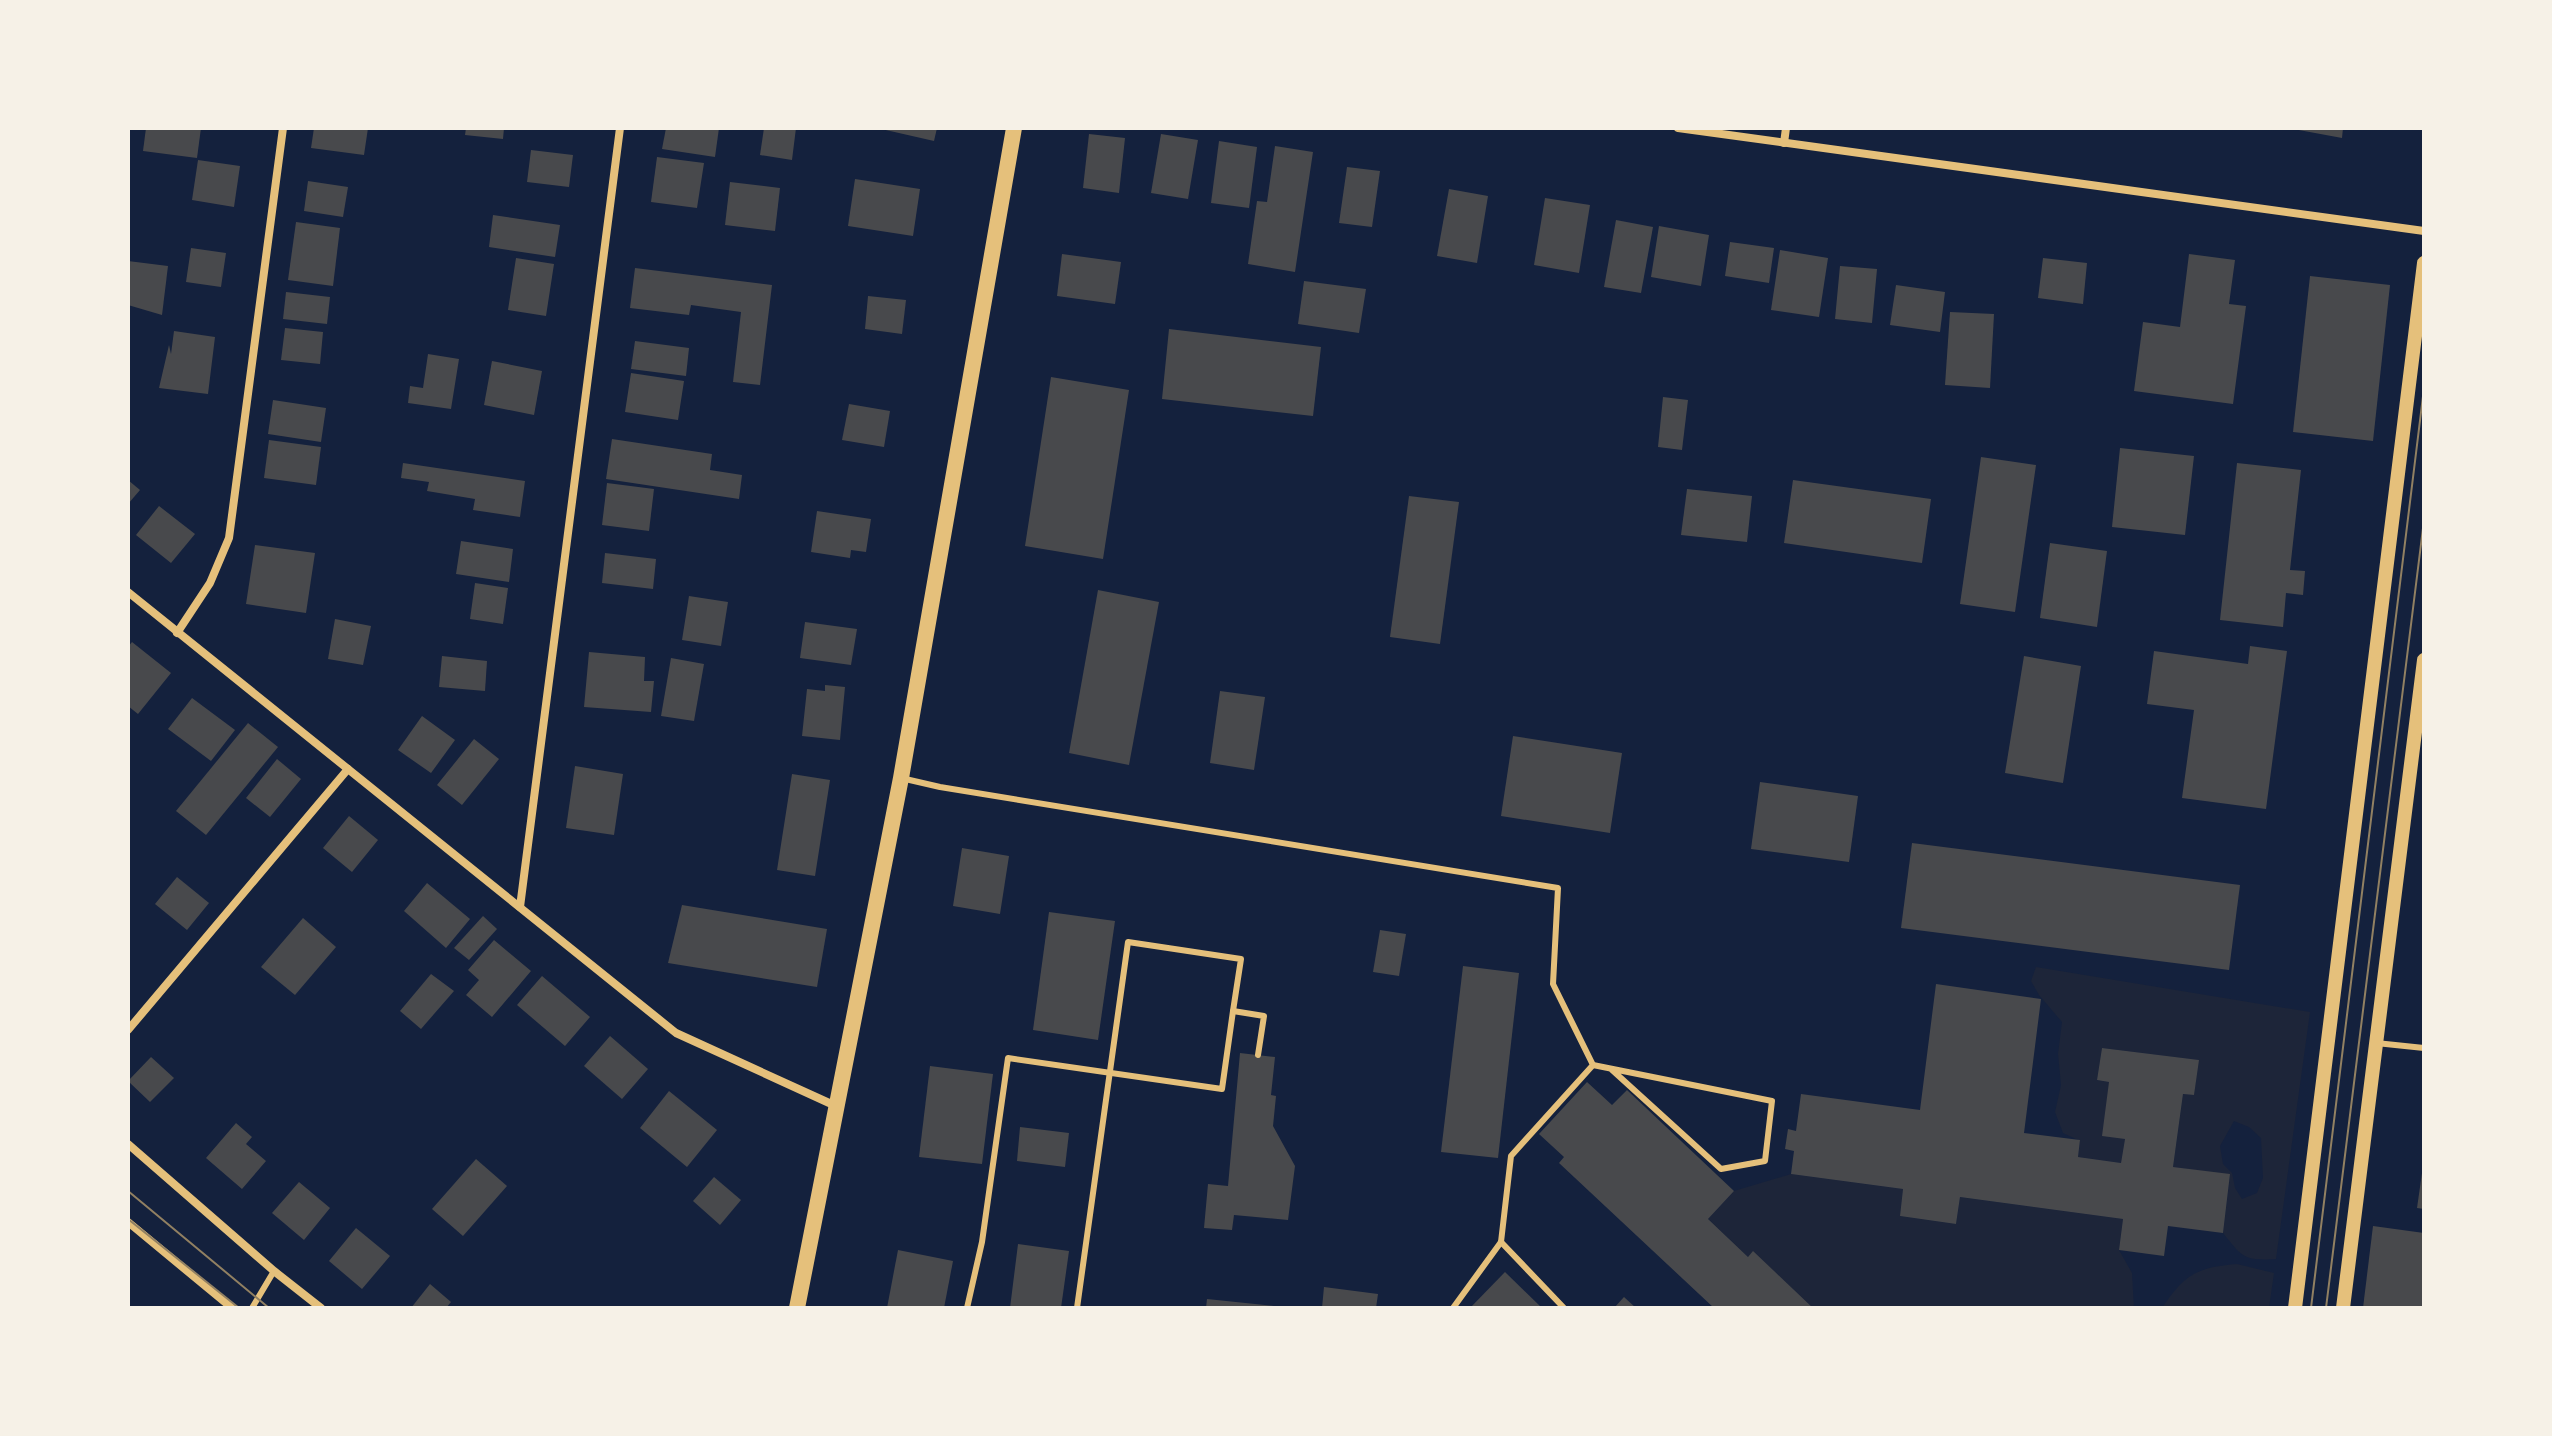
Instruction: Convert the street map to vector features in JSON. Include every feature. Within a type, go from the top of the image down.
[{"type":"main road","points":[[797,1308],[901,778],[1014,128]]},
{"type":"street","points":[[177,633],[210,583],[229,538],[283,128]]},
{"type":"street","points":[[520,907],[620,128]]},
{"type":"street","points":[[1678,128],[2424,231]]},
{"type":"street","points":[[1784,143],[1786,128]]},
{"type":"street","points":[[2295,1308],[2424,263]]},
{"type":"street","points":[[128,592],[676,1033],[838,1107]]},
{"type":"street","points":[[2343,1308],[2424,660]]},
{"type":"street","points":[[128,1030],[348,769]]},
{"type":"street","points":[[128,1144],[321,1308]]},
{"type":"street","points":[[128,1222],[232,1308]]},
{"type":"lane","points":[[901,778],[1558,888],[1553,984],[1593,1065]]},
{"type":"lane","points":[[967,1308],[982,1242],[1008,1058],[1110,1072],[1222,1089],[1241,959],[1128,942],[1110,1072],[1077,1308]]},
{"type":"lane","points":[[1233,1011],[1264,1016],[1258,1055]]},
{"type":"lane","points":[[2376,1043],[2424,1048]]},
{"type":"lane","points":[[1593,1065],[1772,1101],[1765,1161],[1721,1169],[1611,1069]]},
{"type":"lane","points":[[1453,1308],[1501,1242],[1511,1156],[1593,1065]]},
{"type":"lane","points":[[1501,1242],[1564,1308]]},
{"type":"lane","points":[[252,1308],[274,1271]]},
{"type":"shaded area","points":[[2036,967],[2310,1012],[2276,1259],[2245,1256],[2223,1233],[2230,1175],[2173,1167],[2183,1094],[2194,1095],[2198,1060],[2102,1048],[2097,1080],[2109,1082],[2125,1139],[2121,1163],[2078,1157],[2080,1141],[2063,1133],[2055,1112],[2061,1085],[2058,1054],[2062,1022],[2031,981]],"holes":[[[2234,1121],[2249,1127],[2261,1138],[2263,1178],[2257,1193],[2242,1199],[2235,1188],[2232,1173],[2223,1164],[2220,1146]]]},
{"type":"shaded area","points":[[1791,1174],[1903,1189],[1900,1216],[1956,1224],[1960,1197],[2123,1219],[2119,1250],[2132,1273],[2134,1308],[1813,1308],[1753,1252],[1748,1257],[1708,1219],[1734,1191]]},
{"type":"shaded area","points":[[2237,1264],[2274,1273],[2269,1308],[2162,1308],[2177,1288],[2193,1275]]},
{"type":"building","points":[[146,128],[201,128],[197,158],[143,151]]},
{"type":"building","points":[[314,128],[368,128],[364,155],[311,148]]},
{"type":"building","points":[[466,128],[504,128],[503,139],[465,135]]},
{"type":"building","points":[[666,128],[719,128],[715,157],[662,149]]},
{"type":"building","points":[[764,128],[796,128],[792,160],[760,155]]},
{"type":"building","points":[[877,128],[937,128],[934,141]]},
{"type":"building","points":[[2288,128],[2343,128],[2342,138]]},
{"type":"building","points":[[1089,134],[1125,138],[1119,193],[1083,188]]},
{"type":"building","points":[[1161,134],[1198,140],[1188,199],[1151,193]]},
{"type":"building","points":[[1219,141],[1257,147],[1249,208],[1211,203]]},
{"type":"building","points":[[1275,146],[1313,152],[1295,272],[1248,264],[1257,201],[1267,202]]},
{"type":"building","points":[[531,150],[573,155],[569,187],[527,182]]},
{"type":"building","points":[[657,157],[704,163],[697,208],[651,202]]},
{"type":"building","points":[[198,160],[240,166],[234,207],[192,200]]},
{"type":"building","points":[[1347,167],[1380,171],[1372,227],[1339,223]]},
{"type":"building","points":[[855,179],[920,189],[913,236],[848,226]]},
{"type":"building","points":[[308,181],[348,187],[343,217],[304,211]]},
{"type":"building","points":[[730,182],[780,188],[775,231],[725,225]]},
{"type":"building","points":[[1449,189],[1488,196],[1477,263],[1437,256]]},
{"type":"building","points":[[1545,198],[1590,205],[1579,273],[1534,265]]},
{"type":"building","points":[[493,215],[560,225],[555,257],[489,247]]},
{"type":"building","points":[[1616,220],[1653,227],[1641,293],[1604,287]]},
{"type":"building","points":[[296,222],[340,228],[333,286],[288,280]]},
{"type":"building","points":[[1659,226],[1709,235],[1701,286],[1651,277]]},
{"type":"building","points":[[1730,242],[1774,248],[1769,283],[1725,276]]},
{"type":"building","points":[[191,248],[226,253],[221,287],[186,282]]},
{"type":"building","points":[[1780,250],[1828,258],[1819,317],[1771,310]]},
{"type":"building","points":[[1062,254],[1121,262],[1115,304],[1057,296]]},
{"type":"building","points":[[2189,254],[2235,260],[2229,304],[2246,306],[2233,404],[2134,391],[2143,322],[2180,327]]},
{"type":"building","points":[[516,258],[554,264],[546,316],[508,310]]},
{"type":"building","points":[[2043,258],[2087,263],[2083,304],[2038,298]]},
{"type":"building","points":[[128,261],[168,266],[162,315],[128,305]]},
{"type":"building","points":[[1840,266],[1877,269],[1872,323],[1835,319]]},
{"type":"building","points":[[635,268],[772,285],[760,385],[733,382],[741,312],[691,305],[689,315],[630,308]]},
{"type":"building","points":[[2310,276],[2390,285],[2373,441],[2293,432]]},
{"type":"building","points":[[1304,281],[1366,289],[1359,333],[1298,324]]},
{"type":"building","points":[[1896,285],[1945,292],[1940,332],[1890,325]]},
{"type":"building","points":[[286,292],[330,297],[327,324],[283,319]]},
{"type":"building","points":[[868,296],[906,300],[902,334],[865,329]]},
{"type":"building","points":[[1950,312],[1994,314],[1990,388],[1945,385]]},
{"type":"building","points":[[285,328],[323,332],[320,364],[281,360]]},
{"type":"building","points":[[1169,329],[1321,347],[1313,416],[1162,399]]},
{"type":"building","points":[[174,331],[215,337],[208,394],[159,388],[169,345],[171,354]]},
{"type":"building","points":[[635,341],[689,348],[686,376],[631,369]]},
{"type":"building","points":[[428,354],[459,359],[451,409],[408,403],[410,386],[423,388]]},
{"type":"building","points":[[492,361],[542,371],[534,415],[484,405]]},
{"type":"building","points":[[631,373],[684,381],[678,420],[625,412]]},
{"type":"building","points":[[1051,377],[1129,390],[1103,559],[1025,546]]},
{"type":"building","points":[[1663,397],[1688,400],[1682,450],[1658,447]]},
{"type":"building","points":[[273,400],[326,408],[321,442],[268,434]]},
{"type":"building","points":[[849,404],[890,411],[884,447],[842,440]]},
{"type":"building","points":[[612,439],[712,454],[710,470],[742,475],[739,499],[606,479]]},
{"type":"building","points":[[269,440],[321,447],[316,485],[264,478]]},
{"type":"building","points":[[2120,448],[2194,456],[2185,535],[2112,527]]},
{"type":"building","points":[[1981,457],[2036,465],[2015,612],[1960,604]]},
{"type":"building","points":[[403,463],[525,481],[520,517],[473,510],[475,499],[427,491],[429,482],[401,478]]},
{"type":"building","points":[[2237,463],[2301,470],[2290,570],[2305,571],[2303,595],[2286,593],[2283,627],[2220,620]]},
{"type":"building","points":[[128,480],[140,490],[128,504]]},
{"type":"building","points":[[1793,480],[1931,499],[1922,563],[1784,543]]},
{"type":"building","points":[[607,483],[654,489],[649,531],[602,525]]},
{"type":"building","points":[[1687,489],[1752,496],[1747,542],[1681,535]]},
{"type":"building","points":[[1409,496],[1459,502],[1440,644],[1390,637]]},
{"type":"building","points":[[159,506],[195,534],[171,563],[136,535]]},
{"type":"building","points":[[817,511],[871,519],[866,552],[851,550],[850,558],[811,552]]},
{"type":"building","points":[[461,541],[513,549],[509,582],[456,574]]},
{"type":"building","points":[[2050,543],[2107,551],[2097,627],[2040,618]]},
{"type":"building","points":[[255,545],[315,553],[306,613],[246,604]]},
{"type":"building","points":[[605,553],[656,559],[653,589],[602,583]]},
{"type":"building","points":[[475,583],[508,588],[503,624],[470,619]]},
{"type":"building","points":[[1098,590],[1159,602],[1129,765],[1069,753]]},
{"type":"building","points":[[689,596],[728,602],[721,646],[682,640]]},
{"type":"building","points":[[335,619],[371,626],[363,665],[328,659]]},
{"type":"building","points":[[805,622],[857,629],[851,665],[800,658]]},
{"type":"building","points":[[132,642],[171,673],[138,714],[128,706],[128,647]]},
{"type":"building","points":[[2250,646],[2287,651],[2266,809],[2182,798],[2194,710],[2147,704],[2154,651],[2248,664]]},
{"type":"building","points":[[589,652],[645,657],[644,681],[654,681],[651,712],[584,707]]},
{"type":"building","points":[[442,656],[487,661],[485,691],[439,687]]},
{"type":"building","points":[[2024,656],[2081,666],[2063,783],[2005,773]]},
{"type":"building","points":[[671,658],[704,664],[694,721],[661,716]]},
{"type":"building","points":[[825,685],[845,687],[840,740],[802,736],[807,689],[825,691]]},
{"type":"building","points":[[1220,691],[1265,697],[1254,770],[1210,763]]},
{"type":"building","points":[[192,698],[235,730],[211,761],[168,729]]},
{"type":"building","points":[[422,716],[455,740],[431,773],[398,750]]},
{"type":"building","points":[[248,723],[278,747],[206,835],[176,811]]},
{"type":"building","points":[[1513,736],[1622,753],[1610,833],[1501,816]]},
{"type":"building","points":[[474,739],[499,759],[462,805],[437,785]]},
{"type":"building","points":[[277,759],[301,779],[270,817],[246,798]]},
{"type":"building","points":[[575,766],[623,774],[614,835],[566,828]]},
{"type":"building","points":[[792,774],[830,780],[815,876],[777,870]]},
{"type":"building","points":[[1760,782],[1858,796],[1849,862],[1751,849]]},
{"type":"building","points":[[349,816],[378,840],[352,872],[323,848]]},
{"type":"building","points":[[1912,843],[2240,885],[2229,970],[1901,928]]},
{"type":"building","points":[[962,848],[1009,856],[1000,914],[953,906]]},
{"type":"building","points":[[177,877],[209,903],[187,930],[155,904]]},
{"type":"building","points":[[427,883],[470,919],[446,948],[404,911]]},
{"type":"building","points":[[682,905],[827,929],[817,987],[668,963]]},
{"type":"building","points":[[1049,912],[1115,921],[1098,1040],[1033,1030]]},
{"type":"building","points":[[483,916],[497,929],[469,960],[454,948]]},
{"type":"building","points":[[303,918],[336,947],[295,995],[261,967]]},
{"type":"building","points":[[1380,930],[1406,934],[1399,976],[1373,972]]},
{"type":"building","points":[[494,940],[531,971],[492,1017],[466,995],[479,980],[468,970]]},
{"type":"building","points":[[1463,966],[1519,973],[1498,1158],[1441,1152]]},
{"type":"building","points":[[431,974],[454,991],[421,1029],[400,1011]]},
{"type":"building","points":[[542,976],[590,1017],[565,1046],[517,1005]]},
{"type":"building","points":[[1936,984],[2041,999],[2024,1133],[2080,1140],[2078,1157],[2121,1163],[2125,1139],[2102,1136],[2109,1082],[2097,1080],[2102,1048],[2199,1060],[2194,1095],[2183,1094],[2173,1167],[2230,1174],[2223,1233],[2168,1226],[2164,1256],[2119,1250],[2123,1219],[1960,1197],[1956,1224],[1900,1216],[1903,1189],[1791,1174],[1794,1151],[1785,1149],[1788,1129],[1796,1131],[1801,1094],[1920,1110]]},
{"type":"building","points":[[610,1036],[648,1069],[622,1099],[584,1066]]},
{"type":"building","points":[[1240,1053],[1275,1057],[1271,1095],[1276,1096],[1273,1126],[1295,1166],[1288,1220],[1234,1215],[1232,1230],[1204,1228],[1208,1184],[1228,1186]]},
{"type":"building","points":[[151,1057],[174,1078],[150,1102],[128,1081]]},
{"type":"building","points":[[930,1066],[993,1074],[982,1164],[919,1157]]},
{"type":"building","points":[[1587,1082],[1612,1105],[1627,1090],[1734,1191],[1708,1219],[1748,1257],[1753,1251],[1813,1308],[1714,1308],[1559,1163],[1564,1157],[1539,1134]]},
{"type":"building","points":[[669,1091],[717,1130],[687,1167],[640,1128]]},
{"type":"building","points":[[236,1123],[252,1137],[246,1144],[266,1161],[242,1189],[206,1158]]},
{"type":"building","points":[[1020,1127],[1069,1133],[1065,1167],[1017,1161]]},
{"type":"building","points":[[476,1159],[507,1186],[463,1236],[432,1209]]},
{"type":"building","points":[[2424,1173],[2424,1209],[2417,1208]]},
{"type":"building","points":[[714,1177],[741,1200],[720,1225],[693,1201]]},
{"type":"building","points":[[299,1182],[330,1208],[304,1240],[272,1213]]},
{"type":"building","points":[[2373,1226],[2424,1233],[2424,1308],[2363,1308]]},
{"type":"building","points":[[356,1228],[390,1256],[362,1289],[329,1261]]},
{"type":"building","points":[[1018,1244],[1069,1251],[1061,1308],[1010,1308]]},
{"type":"building","points":[[898,1250],[953,1261],[944,1308],[887,1308]]},
{"type":"building","points":[[1505,1272],[1542,1308],[1470,1308]]},
{"type":"building","points":[[430,1284],[451,1302],[446,1308],[411,1308]]},
{"type":"building","points":[[1324,1287],[1378,1294],[1376,1308],[1322,1308]]},
{"type":"building","points":[[1624,1297],[1636,1308],[1614,1308]]},
{"type":"building","points":[[1207,1299],[1274,1306],[1274,1308],[1206,1308]]},
{"type":"tram line","points":[[2311,1308],[2424,388]]},
{"type":"tram line","points":[[2326,1308],[2424,520]]},
{"type":"tram line","points":[[128,1191],[269,1308]]},
{"type":"tram line","points":[[128,1219],[239,1308]]}]
